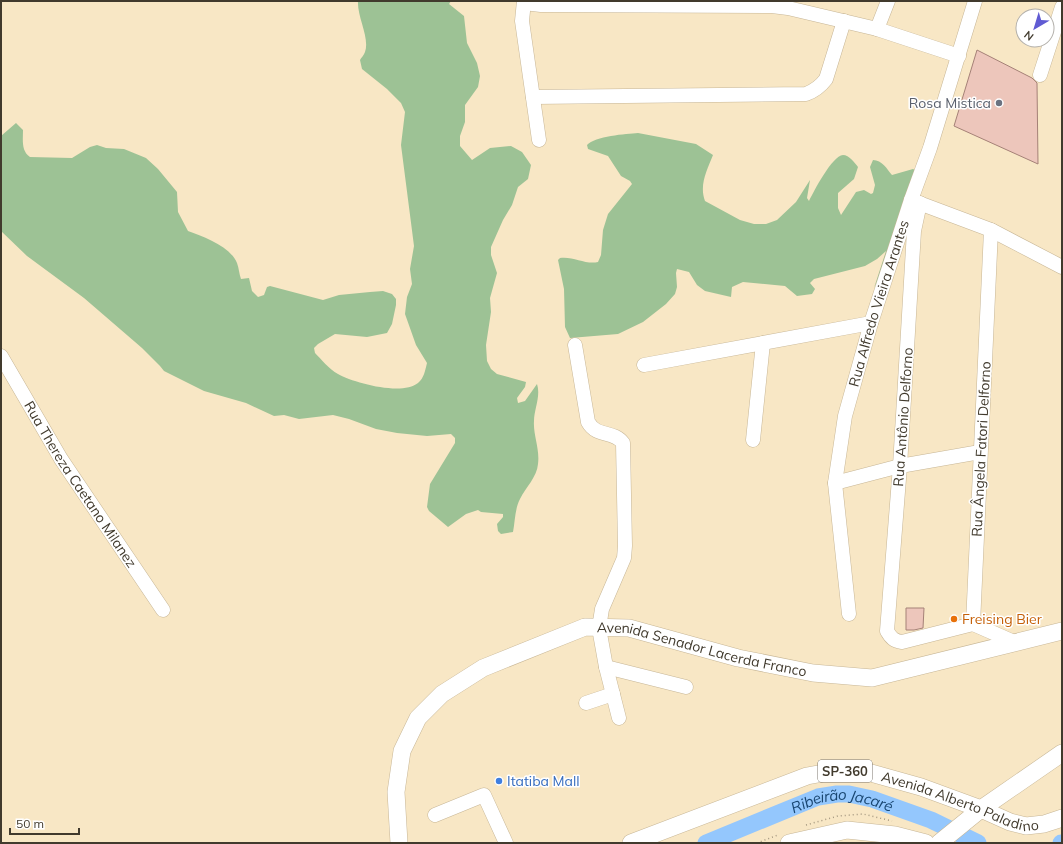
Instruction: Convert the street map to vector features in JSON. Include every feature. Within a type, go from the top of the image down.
[{"type":"main road","name":"Avenida Senador Lacerda Franco","points":[[399,843],[396,792],[402,751],[418,718],[442,694],[483,668],[585,627],[629,628],[738,658],[813,673],[872,678],[1062,631]]},
{"type":"main road","points":[[942,841],[976,813],[1062,753]]},
{"type":"main road","name":"Avenida Alberto Paladino","points":[[631,843],[807,776],[840,770],[871,773],[921,787],[976,813],[1026,826],[1044,824],[1062,818]]},
{"type":"main road","points":[[789,843],[847,830],[895,835],[926,843]]},
{"type":"street","points":[[877,29],[888,1]]},
{"type":"street","name":"Rua Alfredo Vieira Arantes","points":[[849,614],[835,483],[845,416],[871,323],[916,202],[930,148],[975,1]]},
{"type":"street","points":[[539,140],[522,21],[524,2],[540,5],[678,3],[788,8],[877,29],[959,56]]},
{"type":"street","points":[[1040,75],[1062,7]]},
{"type":"street","points":[[533,97],[806,94],[814,91],[826,79],[844,21]]},
{"type":"street","points":[[916,202],[991,230],[1062,268]]},
{"type":"street","name":"Rua Antônio Delforno","points":[[916,202],[900,466],[887,631],[891,638],[897,642],[902,642],[973,624]]},
{"type":"street","name":"Rua Ângela Fatori Delforno","points":[[973,624],[991,230]]},
{"type":"street","points":[[644,365],[871,323]]},
{"type":"street","points":[[753,440],[763,343]]},
{"type":"street","points":[[575,345],[588,422],[591,428],[614,436],[620,439],[623,443],[624,558],[602,609],[599,628],[606,667],[619,718]]},
{"type":"street","name":"Rua Thereza Caetano Milanez","points":[[1,356],[61,459],[163,610]]},
{"type":"street","points":[[835,483],[900,466],[980,452]]},
{"type":"street","points":[[973,624],[1014,642]]},
{"type":"street","points":[[606,667],[686,687]]},
{"type":"street","points":[[586,703],[613,694]]},
{"type":"street","points":[[435,815],[484,795],[506,843]]},
{"type":"green space","points":[[358,1],[451,1],[449,4],[464,16],[467,43],[477,63],[480,76],[478,87],[465,105],[465,122],[460,136],[460,146],[472,160],[490,148],[511,146],[522,152],[531,165],[528,179],[518,187],[512,205],[503,220],[491,247],[491,255],[497,273],[490,298],[491,312],[486,345],[487,361],[491,369],[497,374],[526,382],[525,387],[517,398],[518,403],[525,401],[537,384],[538,389],[534,421],[534,432],[538,453],[537,469],[518,503],[513,532],[501,534],[498,531],[497,524],[503,517],[503,514],[481,512],[478,510],[466,514],[448,527],[429,511],[427,507],[430,484],[455,443],[455,438],[451,434],[427,436],[397,433],[376,429],[333,415],[299,419],[284,415],[274,416],[246,403],[204,391],[164,371],[142,348],[84,298],[27,256],[1,231],[1,136],[16,123],[23,130],[25,152],[30,157],[72,158],[90,147],[97,145],[106,148],[124,149],[146,158],[158,169],[177,192],[178,212],[188,231],[216,243],[229,252],[237,263],[241,279],[249,278],[252,291],[258,297],[264,295],[267,287],[270,286],[323,300],[339,295],[370,292],[383,291],[392,294],[396,299],[396,305],[392,324],[387,333],[367,337],[335,334],[318,344],[314,348],[315,353],[335,372],[345,378],[355,381],[378,387],[390,388],[411,387],[418,383],[423,377],[427,363],[416,345],[405,314],[407,297],[412,284],[410,269],[414,246],[401,145],[405,112],[401,103],[387,89],[362,69],[360,60],[365,52],[366,40],[359,14]]},
{"type":"green space","points":[[638,133],[696,144],[713,155],[703,183],[703,195],[705,201],[740,220],[754,224],[766,224],[777,220],[796,202],[810,180],[807,198],[809,201],[829,167],[834,161],[843,155],[854,161],[858,167],[854,179],[838,193],[838,208],[841,215],[856,192],[864,190],[871,194],[873,193],[875,185],[870,167],[873,160],[882,163],[892,175],[913,169],[917,171],[919,194],[874,288],[886,251],[877,259],[865,266],[814,279],[810,283],[815,289],[812,294],[797,296],[785,286],[743,282],[732,287],[731,297],[705,291],[697,285],[689,272],[677,269],[677,287],[675,294],[666,304],[643,322],[618,334],[570,338],[565,327],[564,289],[558,260],[560,258],[570,258],[593,263],[598,262],[601,255],[603,230],[608,214],[632,184],[630,181],[621,176],[608,156],[588,149],[587,145],[597,139]]},
{"type":"building","name":"Rosa Mistica","points":[[977,50],[1032,78],[1037,83],[1038,164],[954,126]]},
{"type":"building","points":[[906,608],[924,608],[923,628],[906,630]]},
{"type":"waterway","name":"Ribeirão Jacaré","points":[[706,843],[818,797],[837,794],[849,794],[872,799],[931,820],[978,843]]},
{"type":"place","name":"Rosa Mistica","points":[[999,103]]},
{"type":"place","name":"Freising Bier","points":[[954,619]]},
{"type":"place","name":"Itatiba Mall","points":[[499,781]]}]
